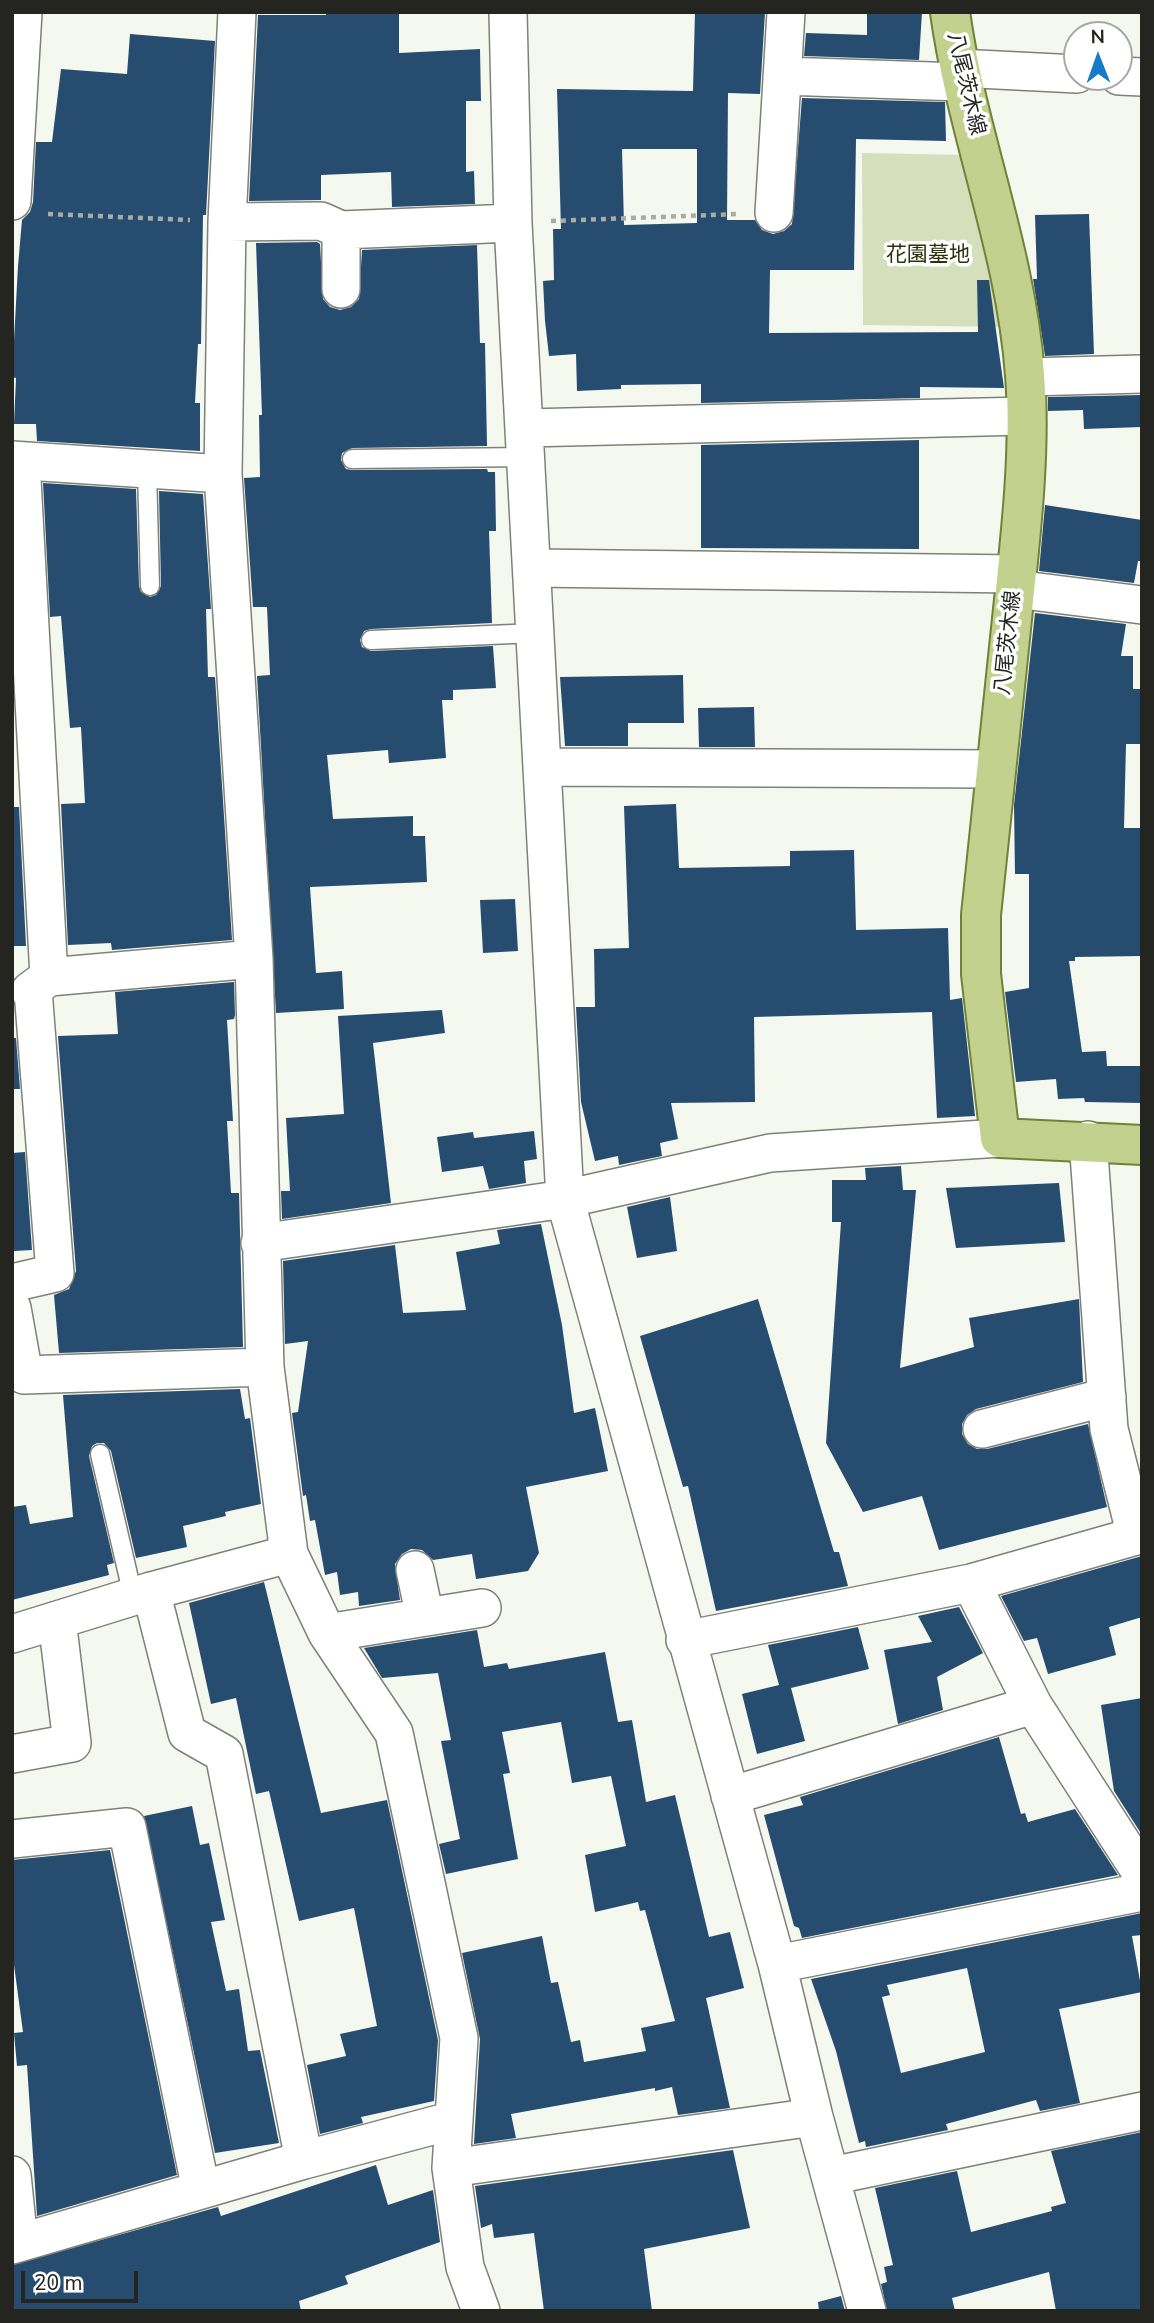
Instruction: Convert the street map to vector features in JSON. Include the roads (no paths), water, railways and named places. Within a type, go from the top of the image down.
[{"type":"main road","name":"八尾茨木線","points":[[950,12],[959,75],[997,208],[1014,284],[1026,377],[1023,510],[981,915],[981,962],[1000,1138]]},
{"type":"main road","points":[[1000,1138],[1142,1144]]},
{"type":"street","points":[[23,12],[15,96],[26,207]]},
{"type":"street","points":[[237,12],[227,222],[223,474],[254,959],[265,1367],[289,1554],[327,1633],[394,1733],[459,2038],[451,2168],[465,2267],[481,2311]]},
{"type":"street","points":[[508,12],[527,222],[526,442],[565,1199],[685,1640],[778,1964],[814,2117],[867,2311]]},
{"type":"street","points":[[774,213],[786,12]]},
{"type":"street","points":[[782,76],[1063,74]]},
{"type":"street","points":[[227,222],[321,221],[341,230],[527,222]]},
{"type":"street","points":[[341,230],[341,289]]},
{"type":"street","points":[[1026,377],[1142,374]]},
{"type":"street","points":[[526,442],[1025,416]]},
{"type":"street","points":[[12,1283],[55,1273],[32,988],[17,460],[223,474]]},
{"type":"street","points":[[533,568],[1016,582],[1142,605]]},
{"type":"street","points":[[543,767],[996,769]]},
{"type":"street","points":[[32,988],[254,959]]},
{"type":"street","points":[[260,1243],[565,1199],[770,1153],[1000,1138]]},
{"type":"street","points":[[685,1640],[971,1583],[1139,1536],[1109,1429],[1088,1140]]},
{"type":"street","points":[[12,1308],[24,1375],[265,1367]]},
{"type":"street","points":[[982,1429],[1107,1397]]},
{"type":"street","points":[[12,1634],[142,1593],[289,1554]]},
{"type":"street","points":[[415,1570],[425,1617]]},
{"type":"street","points":[[971,1583],[1032,1705],[1142,1874]]},
{"type":"street","points":[[142,1593],[187,1733],[225,1754],[304,2160]]},
{"type":"street","points":[[327,1633],[481,1608]]},
{"type":"street","points":[[12,1754],[72,1743],[57,1620]]},
{"type":"street","points":[[730,1796],[1032,1705]]},
{"type":"street","points":[[12,1839],[127,1827],[201,2190]]},
{"type":"street","points":[[778,1964],[1142,1892]]},
{"type":"street","points":[[831,2176],[1142,2111]]},
{"type":"street","points":[[451,2168],[814,2117]]},
{"type":"street","points":[[12,2175],[16,2244],[304,2160],[454,2120]]},
{"type":"lane","points":[[352,459],[526,442]]},
{"type":"lane","points":[[147,469],[150,586]]},
{"type":"lane","points":[[372,640],[536,633]]},
{"type":"lane","points":[[100,1454],[142,1593]]},
{"type":"park label","name":"花園墓地","points":[[928,256]]}]
